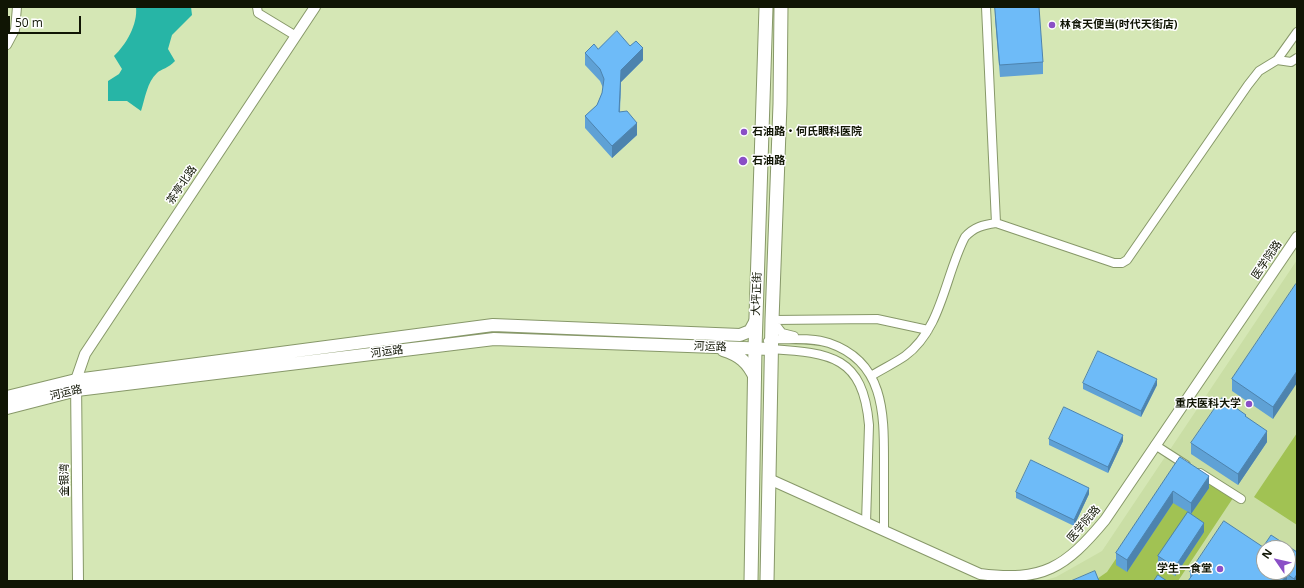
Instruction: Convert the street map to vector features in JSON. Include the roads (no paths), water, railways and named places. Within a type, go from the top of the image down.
[{"type":"main road","name":"大坪正街","points":[[751,581],[755,348],[766,7]]},
{"type":"main road","name":"大坪正街","points":[[767,581],[771,344],[780,111],[781,7]]},
{"type":"main road","name":"河运路","points":[[7,397],[76,385],[493,325],[740,335],[750,330],[756,320]]},
{"type":"main road","name":"河运路","points":[[7,408],[76,385],[494,339],[755,348],[771,344]]},
{"type":"main road","points":[[714,347],[734,353],[741,358],[751,369],[755,378]]},
{"type":"street","points":[[7,45],[15,30],[17,7]]},
{"type":"street","points":[[257,7],[258,13],[296,36]]},
{"type":"street","name":"茶亭北路","points":[[76,385],[85,354],[315,7]]},
{"type":"street","points":[[986,7],[996,223]]},
{"type":"street","points":[[871,376],[906,356],[917,345],[928,330],[965,237],[973,229],[984,224],[996,223],[1114,263],[1122,263],[1127,260],[1248,85],[1259,71],[1277,60],[1297,32]]},
{"type":"street","points":[[1277,60],[1291,62],[1297,58]]},
{"type":"street","name":"医学院路","points":[[769,479],[884,531],[979,578],[1007,578],[1031,575],[1052,569],[1071,556],[1090,539],[1105,520],[1297,237]]},
{"type":"street","points":[[884,531],[884,425],[878,390],[871,376],[854,356],[828,343],[786,335],[778,330],[772,320],[870,318],[928,330]]},
{"type":"street","points":[[771,344],[816,340]]},
{"type":"street","points":[[771,344],[824,354],[845,367],[853,374],[861,386],[868,410],[869,425],[866,523]]},
{"type":"street","name":"金银湾","points":[[76,385],[78,581]]},
{"type":"street","points":[[1155,446],[1241,499]]},
{"type":"water","points":[[136,7],[191,7],[192,15],[172,35],[168,49],[175,61],[159,72],[151,81],[141,111],[127,101],[108,101],[108,81],[119,74],[122,69],[114,56],[123,46],[130,34],[135,20]]},
{"type":"place","name":"林食天便当(时代天街店)","points":[[1052,25]]},
{"type":"place","name":"石油路‧何氏眼科医院","points":[[744,132]]},
{"type":"place","name":"石油路","points":[[743,161]]},
{"type":"place","name":"重庆医科大学","points":[[1249,404]]},
{"type":"place","name":"学生一食堂","points":[[1220,569]]}]
